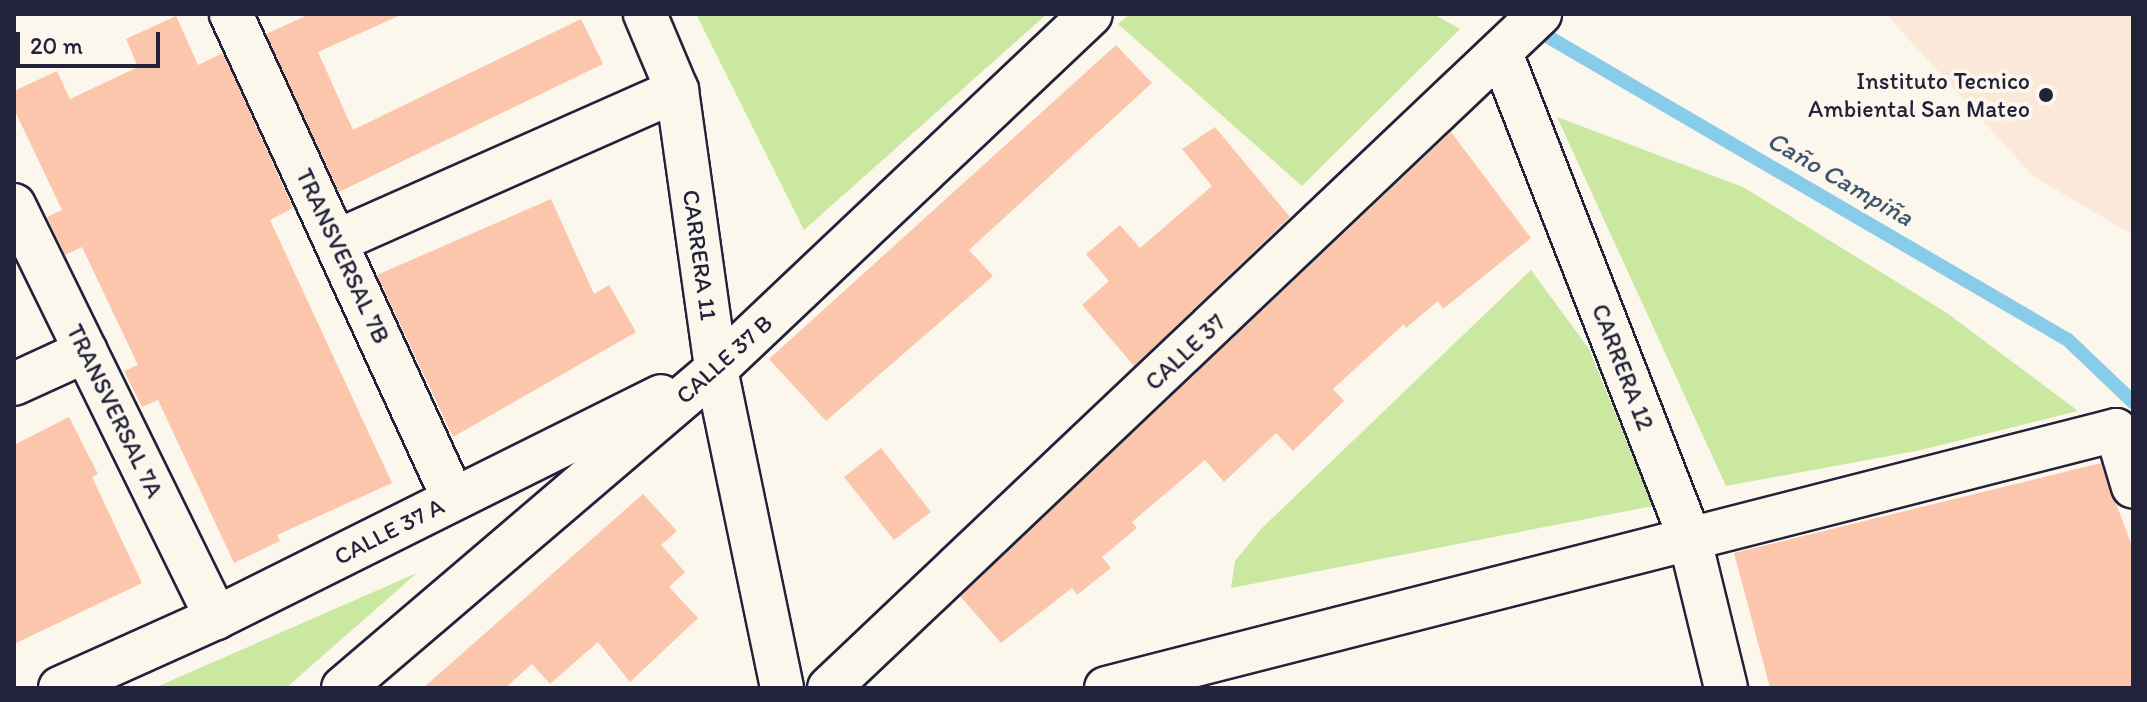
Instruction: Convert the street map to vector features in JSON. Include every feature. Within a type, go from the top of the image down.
[{"type":"street","name":"TRANSVERSAL 7B","points":[[231,14],[453,498]]},
{"type":"street","name":"CARRERA 11","points":[[645,14],[677,90],[716,369],[782,688]]},
{"type":"street","name":"CALLE 37 B","points":[[343,688],[716,369],[1091,14]]},
{"type":"street","name":"CARRERA 12","points":[[1518,36],[1689,536],[1726,688]]},
{"type":"street","name":"CALLE 37","points":[[829,688],[1518,36]]},
{"type":"street","points":[[337,241],[677,90]]},
{"type":"street","name":"TRANSVERSAL 7A","points":[[14,205],[216,618]]},
{"type":"street","points":[[14,384],[86,351]]},
{"type":"street","name":"CALLE 37 A","points":[[60,688],[216,618],[716,369]]},
{"type":"street","points":[[1106,688],[1689,536],[2116,430],[2133,487]]},
{"type":"shaded area","name":"Instituto Tecnico Ambiental San Mateo","points":[[1886,14],[2133,14],[2133,235],[2033,176]]},
{"type":"green space","points":[[696,14],[1047,14],[804,230]]},
{"type":"green space","points":[[1130,14],[1433,14],[1460,29],[1302,186],[1118,24]]},
{"type":"green space","points":[[1557,117],[1743,187],[1947,313],[2078,411],[1921,450],[1726,486]]},
{"type":"green space","points":[[1531,270],[1589,349],[1653,506],[1231,588],[1235,561],[1262,528]]},
{"type":"green space","points":[[417,573],[286,688],[154,688]]},
{"type":"building","points":[[310,14],[403,14],[318,52],[353,130],[581,19],[603,64],[339,192],[266,34]]},
{"type":"building","points":[[176,16],[198,65],[223,53],[293,208],[270,220],[392,483],[277,535],[280,541],[234,563],[158,400],[142,407],[124,371],[138,365],[82,247],[65,255],[47,217],[62,210],[14,109],[14,91],[57,71],[70,99],[138,67],[126,39]]},
{"type":"building","points":[[1116,45],[1152,83],[969,250],[993,276],[826,421],[769,359]]},
{"type":"building","points":[[1215,127],[1290,217],[1134,366],[1082,305],[1109,281],[1086,254],[1120,225],[1140,248],[1212,186],[1182,149]]},
{"type":"building","points":[[1451,132],[1531,238],[1443,309],[1438,301],[1406,328],[1404,324],[1333,389],[1344,401],[1293,451],[1276,433],[1224,482],[1205,460],[1132,522],[1137,528],[1102,557],[1111,568],[1077,595],[1072,588],[1001,643],[960,596]]},
{"type":"building","points":[[551,199],[594,294],[609,285],[636,332],[453,437],[377,275]]},
{"type":"building","points":[[69,417],[98,474],[92,477],[142,583],[14,644],[14,445]]},
{"type":"building","points":[[881,448],[931,512],[894,540],[844,477]]},
{"type":"building","points":[[2101,463],[2133,549],[2133,688],[1770,688],[1734,553]]},
{"type":"building","points":[[643,494],[677,531],[661,545],[685,572],[669,587],[698,618],[630,682],[598,642],[550,684],[532,664],[505,688],[423,688]]},
{"type":"waterway","name":"Caño Campiña","points":[[1509,14],[2068,340],[2133,402]]},
{"type":"place","name":"Instituto Tecnico Ambiental San Mateo","points":[[2046,95]]}]
